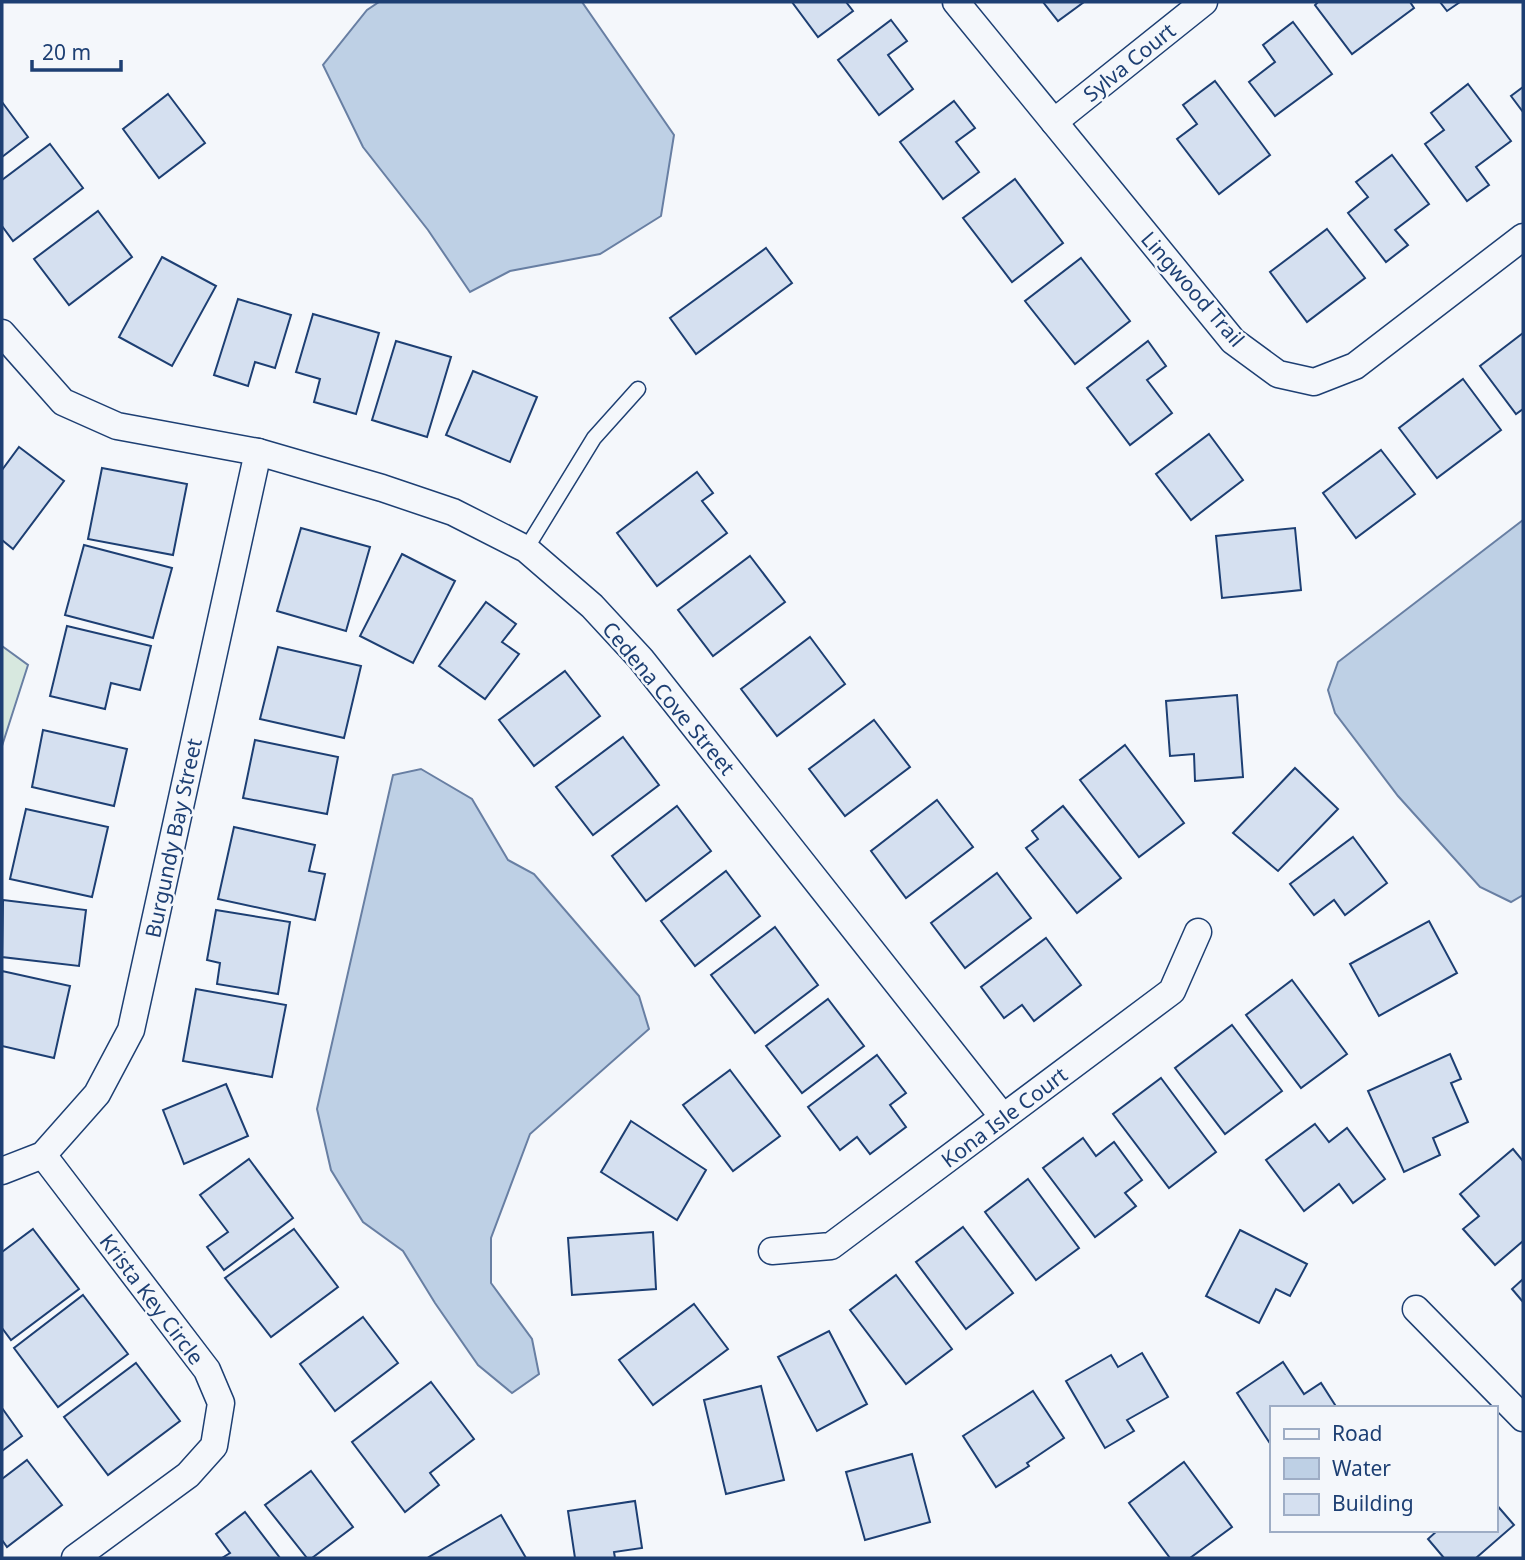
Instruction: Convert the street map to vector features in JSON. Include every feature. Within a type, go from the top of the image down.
[{"type":"street","name":"Lingwood Trail","points":[[956,2],[1233,341],[1278,374],[1314,382],[1355,366],[1523,237]]},
{"type":"street","name":"Sylva Court","points":[[1054,122],[1205,2]]},
{"type":"street","name":"Cedena Cove Street","points":[[2,332],[63,402],[117,426],[258,452],[382,488],[453,512],[526,549],[592,606],[641,659],[1003,1117]]},
{"type":"street","name":"Burgundy Bay Street","points":[[2,1171],[43,1156],[97,1094],[131,1030],[258,452]]},
{"type":"street","name":"Kona Isle Court","points":[[772,1251],[831,1246],[1172,991],[1198,932]]},
{"type":"street","name":"Krista Key Circle","points":[[43,1156],[207,1370],[221,1404],[214,1446],[188,1475],[75,1558]]},
{"type":"street","points":[[1416,1309],[1523,1418]]},
{"type":"lane","points":[[526,549],[594,438],[638,389]]},
{"type":"shaded area","points":[[2,646],[28,665],[2,746]]},
{"type":"water","points":[[379,2],[582,2],[674,135],[661,216],[600,254],[510,271],[470,292],[428,230],[363,147],[323,65],[367,10]]},
{"type":"water","points":[[1523,520],[1523,895],[1511,902],[1480,887],[1398,796],[1335,713],[1328,690],[1338,662]]},
{"type":"water","points":[[421,769],[472,799],[508,860],[534,874],[639,996],[649,1029],[530,1134],[491,1238],[491,1283],[532,1339],[539,1374],[512,1393],[478,1365],[403,1251],[363,1222],[331,1170],[317,1109],[393,775]]},
{"type":"building","points":[[792,2],[846,2],[853,11],[818,37]]},
{"type":"building","points":[[1043,2],[1084,2],[1058,21]]},
{"type":"building","points":[[1318,2],[1410,2],[1414,8],[1352,54],[1315,5]]},
{"type":"building","points":[[1440,2],[1460,2],[1447,11]]},
{"type":"building","points":[[891,20],[907,41],[888,55],[913,89],[879,115],[838,60]]},
{"type":"building","points":[[1293,22],[1332,74],[1275,116],[1249,82],[1275,62],[1263,45]]},
{"type":"building","points":[[1215,81],[1270,155],[1219,194],[1177,139],[1197,124],[1183,105]]},
{"type":"building","points":[[1468,84],[1511,141],[1476,167],[1489,185],[1467,201],[1425,144],[1444,130],[1431,113]]},
{"type":"building","points":[[1523,87],[1523,112],[1511,96]]},
{"type":"building","points":[[168,94],[205,143],[159,178],[123,129]]},
{"type":"building","points":[[954,101],[975,128],[956,142],[979,172],[943,199],[900,142]]},
{"type":"building","points":[[2,102],[28,137],[2,157]]},
{"type":"building","points":[[50,144],[83,188],[13,241],[2,226],[2,180]]},
{"type":"building","points":[[1392,155],[1429,204],[1395,230],[1408,245],[1386,262],[1348,213],[1368,197],[1356,182]]},
{"type":"building","points":[[1015,179],[1063,243],[1012,282],[963,218]]},
{"type":"building","points":[[98,211],[132,257],[69,305],[34,259]]},
{"type":"building","points":[[1327,229],[1365,278],[1307,322],[1270,272]]},
{"type":"building","points":[[766,248],[792,283],[696,354],[670,318]]},
{"type":"building","points":[[162,257],[216,286],[172,366],[119,337]]},
{"type":"building","points":[[1081,258],[1130,321],[1075,364],[1025,301]]},
{"type":"building","points":[[238,299],[291,315],[275,368],[255,362],[248,386],[214,375]]},
{"type":"building","points":[[313,314],[379,333],[356,414],[314,402],[320,379],[296,372]]},
{"type":"building","points":[[1523,333],[1523,409],[1516,414],[1480,366]]},
{"type":"building","points":[[396,341],[451,357],[427,437],[372,420]]},
{"type":"building","points":[[1148,341],[1166,366],[1147,380],[1172,413],[1130,445],[1087,388]]},
{"type":"building","points":[[473,371],[537,397],[510,462],[446,435]]},
{"type":"building","points":[[1463,379],[1501,430],[1437,478],[1399,428]]},
{"type":"building","points":[[1209,434],[1243,480],[1191,520],[1156,474]]},
{"type":"building","points":[[19,447],[64,481],[13,549],[2,540],[2,470]]},
{"type":"building","points":[[1381,450],[1415,494],[1356,538],[1323,493]]},
{"type":"building","points":[[102,468],[187,484],[173,555],[88,539]]},
{"type":"building","points":[[697,472],[713,493],[702,501],[727,533],[657,586],[617,533]]},
{"type":"building","points":[[301,528],[370,547],[346,631],[277,611]]},
{"type":"building","points":[[1295,528],[1301,590],[1222,598],[1216,536]]},
{"type":"building","points":[[84,545],[172,568],[153,638],[65,615]]},
{"type":"building","points":[[402,554],[455,581],[413,663],[360,636]]},
{"type":"building","points":[[750,556],[785,602],[713,656],[678,610]]},
{"type":"building","points":[[486,602],[516,624],[502,642],[519,654],[485,699],[439,666]]},
{"type":"building","points":[[67,626],[151,646],[140,690],[111,683],[105,709],[50,696]]},
{"type":"building","points":[[810,637],[845,684],[777,736],[741,689]]},
{"type":"building","points":[[278,647],[361,666],[344,738],[260,719]]},
{"type":"building","points":[[565,671],[600,716],[534,766],[499,720]]},
{"type":"building","points":[[1237,695],[1243,777],[1195,781],[1194,754],[1170,756],[1166,701]]},
{"type":"building","points":[[874,720],[910,767],[845,816],[809,769]]},
{"type":"building","points":[[43,730],[127,749],[114,806],[32,787]]},
{"type":"building","points":[[623,737],[659,785],[593,835],[556,787]]},
{"type":"building","points":[[255,740],[338,757],[327,814],[243,798]]},
{"type":"building","points":[[1125,745],[1184,823],[1139,857],[1080,780]]},
{"type":"building","points":[[1295,768],[1338,809],[1278,871],[1233,833]]},
{"type":"building","points":[[937,800],[973,847],[906,898],[871,851]]},
{"type":"building","points":[[677,806],[711,851],[646,901],[612,856]]},
{"type":"building","points":[[1063,806],[1121,878],[1077,913],[1026,848],[1038,839],[1032,831]]},
{"type":"building","points":[[26,809],[108,827],[92,897],[10,879]]},
{"type":"building","points":[[234,827],[315,845],[309,871],[325,874],[315,920],[218,899]]},
{"type":"building","points":[[1353,837],[1387,883],[1345,915],[1334,900],[1314,915],[1290,884]]},
{"type":"building","points":[[726,871],[760,916],[695,966],[661,921]]},
{"type":"building","points":[[997,873],[1031,918],[965,968],[931,923]]},
{"type":"building","points":[[3,900],[86,910],[79,966],[2,957]]},
{"type":"building","points":[[216,910],[290,922],[278,994],[217,984],[220,963],[207,960]]},
{"type":"building","points":[[1429,921],[1457,973],[1379,1016],[1350,964]]},
{"type":"building","points":[[775,927],[818,985],[755,1033],[711,975]]},
{"type":"building","points":[[1046,938],[1081,985],[1034,1021],[1022,1005],[1004,1018],[981,987]]},
{"type":"building","points":[[2,971],[70,986],[54,1058],[2,1046]]},
{"type":"building","points":[[1292,980],[1347,1054],[1301,1088],[1246,1015]]},
{"type":"building","points":[[196,989],[286,1005],[272,1077],[183,1061]]},
{"type":"building","points":[[828,999],[864,1046],[802,1093],[766,1046]]},
{"type":"building","points":[[1232,1025],[1282,1091],[1225,1134],[1175,1068]]},
{"type":"building","points":[[1450,1054],[1461,1079],[1451,1083],[1468,1122],[1433,1138],[1440,1155],[1404,1172],[1368,1091]]},
{"type":"building","points":[[877,1055],[906,1093],[890,1105],[906,1127],[870,1154],[857,1137],[840,1150],[808,1107]]},
{"type":"building","points":[[730,1070],[780,1136],[733,1171],[683,1105]]},
{"type":"building","points":[[1161,1078],[1216,1152],[1169,1188],[1113,1114]]},
{"type":"building","points":[[226,1084],[248,1136],[184,1164],[163,1110]]},
{"type":"building","points":[[631,1121],[706,1170],[677,1220],[601,1172]]},
{"type":"building","points":[[1315,1124],[1329,1142],[1347,1128],[1385,1179],[1353,1203],[1339,1184],[1304,1211],[1266,1160]]},
{"type":"building","points":[[1083,1138],[1096,1156],[1114,1142],[1142,1180],[1125,1193],[1136,1206],[1095,1237],[1043,1168]]},
{"type":"building","points":[[1513,1149],[1523,1161],[1523,1241],[1495,1265],[1463,1229],[1479,1216],[1460,1194]]},
{"type":"building","points":[[249,1159],[293,1218],[224,1270],[207,1247],[228,1232],[200,1195]]},
{"type":"building","points":[[1028,1179],[1079,1248],[1036,1280],[985,1212]]},
{"type":"building","points":[[963,1227],[1013,1293],[966,1329],[916,1262]]},
{"type":"building","points":[[33,1229],[79,1289],[11,1340],[2,1328],[2,1252]]},
{"type":"building","points":[[294,1229],[338,1287],[271,1337],[225,1278]]},
{"type":"building","points":[[1240,1230],[1307,1264],[1290,1296],[1276,1289],[1259,1323],[1206,1296]]},
{"type":"building","points":[[653,1232],[656,1289],[572,1295],[568,1238]]},
{"type":"building","points":[[896,1275],[952,1349],[906,1384],[850,1310]]},
{"type":"building","points":[[1523,1279],[1523,1302],[1512,1289]]},
{"type":"building","points":[[83,1295],[128,1354],[58,1407],[14,1348]]},
{"type":"building","points":[[694,1304],[728,1349],[653,1405],[619,1360]]},
{"type":"building","points":[[363,1317],[398,1363],[335,1411],[300,1364]]},
{"type":"building","points":[[829,1331],[867,1404],[817,1431],[778,1357]]},
{"type":"building","points":[[1142,1353],[1168,1397],[1127,1420],[1134,1431],[1105,1448],[1066,1381],[1111,1355],[1118,1367]]},
{"type":"building","points":[[1283,1362],[1304,1394],[1321,1383],[1336,1406],[1270,1406],[1270,1443],[1237,1393]]},
{"type":"building","points":[[136,1363],[180,1421],[108,1475],[64,1417]]},
{"type":"building","points":[[431,1382],[474,1439],[430,1473],[439,1485],[405,1512],[352,1442]]},
{"type":"building","points":[[761,1386],[784,1480],[726,1494],[704,1400]]},
{"type":"building","points":[[1033,1391],[1064,1438],[1027,1463],[1029,1466],[996,1487],[963,1436]]},
{"type":"building","points":[[2,1408],[22,1436],[2,1451]]},
{"type":"building","points":[[912,1454],[930,1522],[865,1540],[846,1472]]},
{"type":"building","points":[[27,1460],[62,1505],[7,1547],[2,1540],[2,1479]]},
{"type":"building","points":[[1184,1462],[1232,1527],[1190,1558],[1170,1558],[1129,1503]]},
{"type":"building","points":[[311,1471],[353,1527],[312,1558],[307,1558],[265,1505]]},
{"type":"building","points":[[635,1501],[642,1548],[614,1552],[615,1558],[575,1558],[568,1511]]},
{"type":"building","points":[[1497,1505],[1514,1525],[1476,1558],[1444,1558],[1428,1539],[1436,1532],[1497,1532]]},
{"type":"building","points":[[245,1512],[280,1558],[222,1558],[230,1553],[216,1534]]},
{"type":"building","points":[[501,1515],[526,1558],[429,1557]]}]
